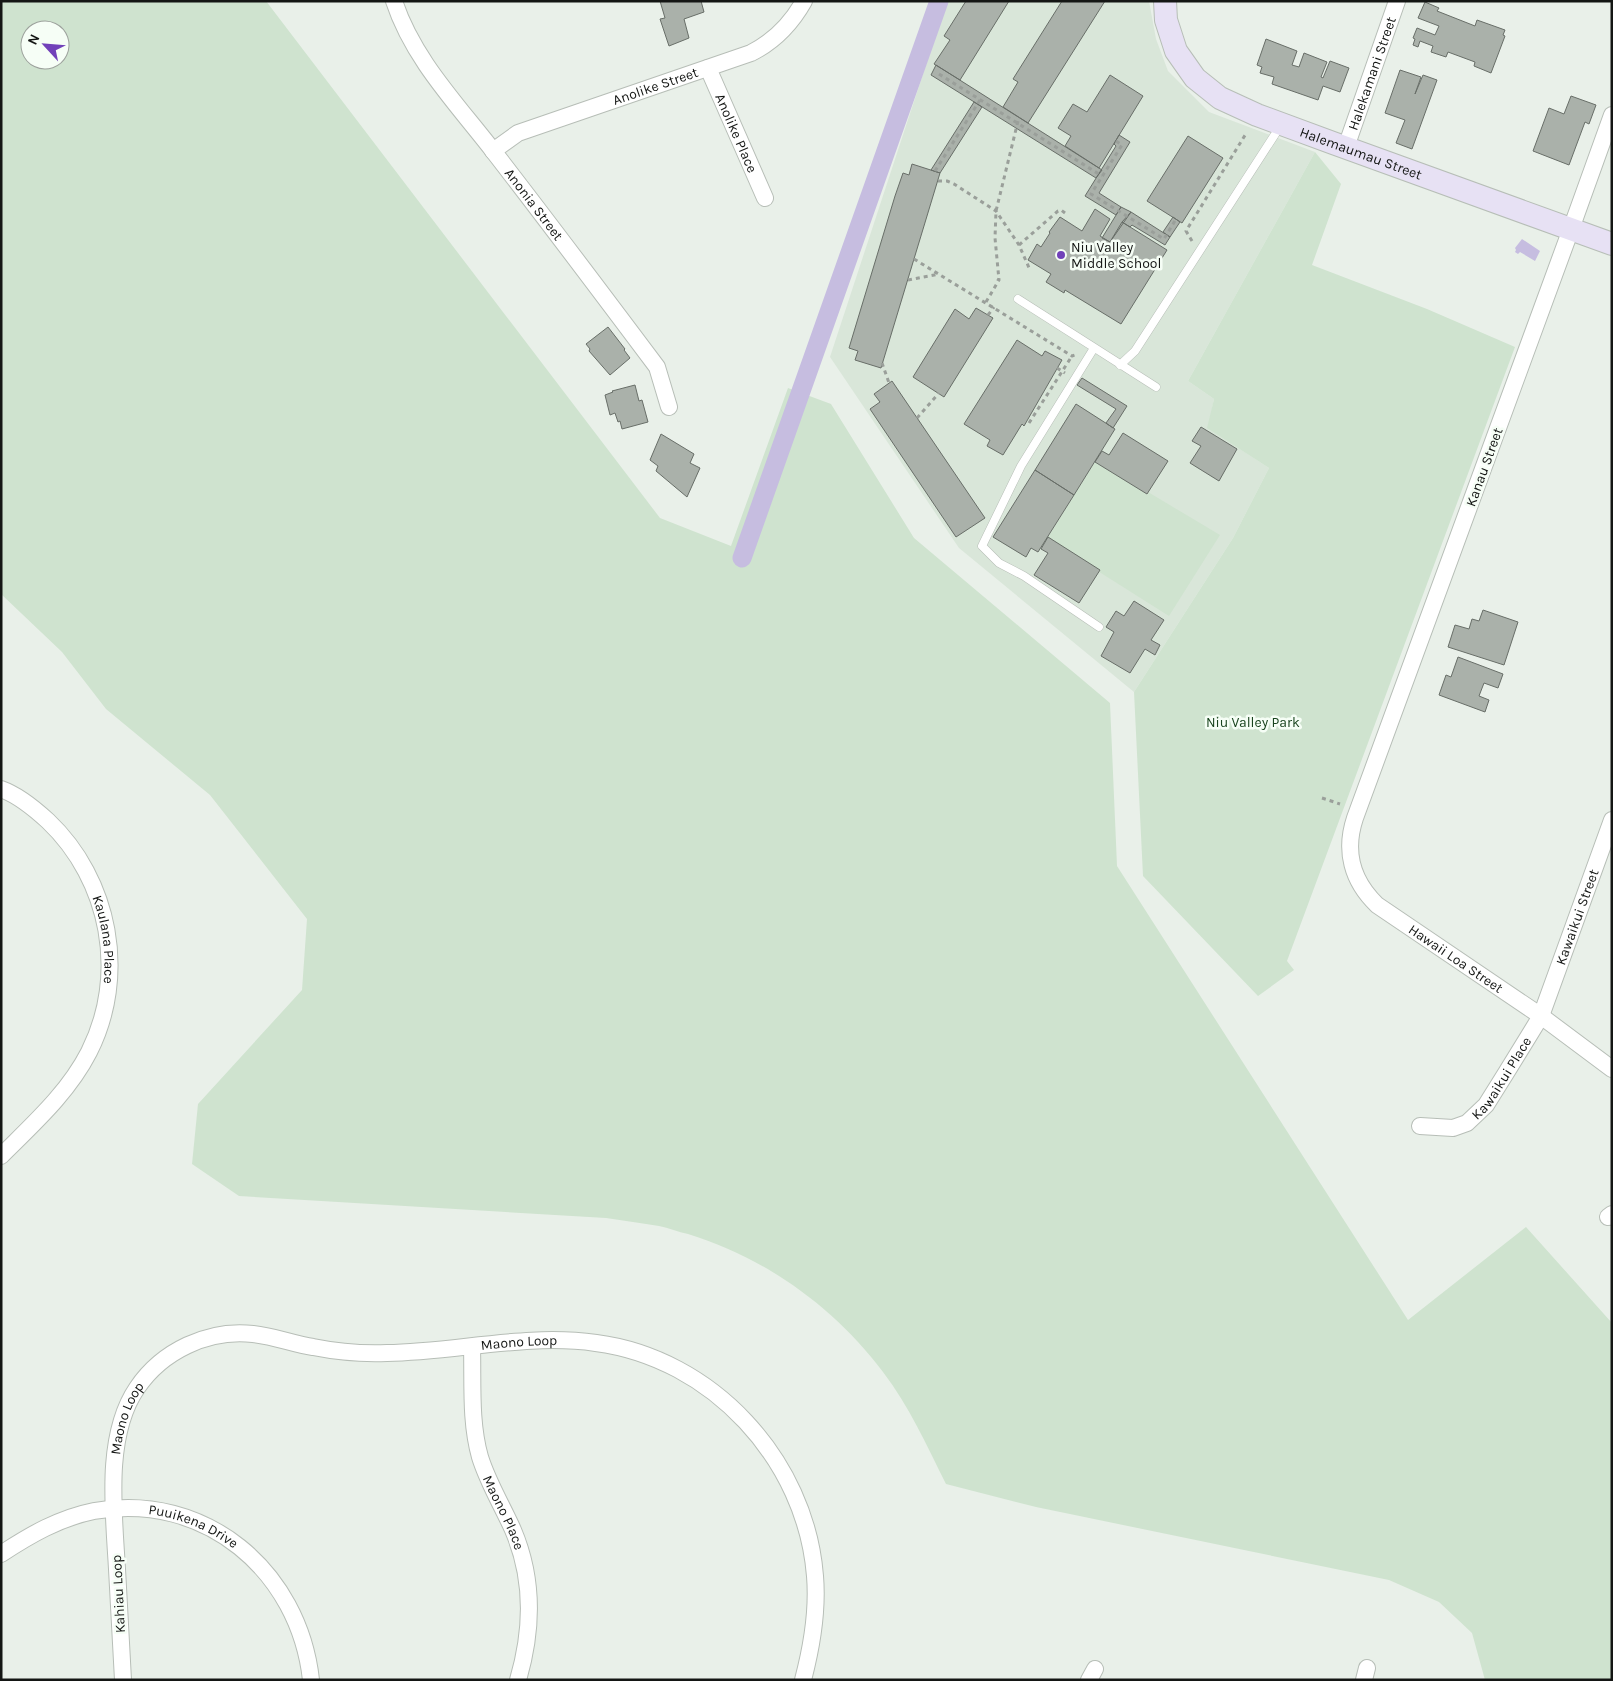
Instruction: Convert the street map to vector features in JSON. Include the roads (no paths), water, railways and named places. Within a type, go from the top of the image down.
[{"type":"street","name":"Anonia Street","points":[[394,1],[400,19],[423,62],[657,367],[669,407]]},
{"type":"street","name":"Anolike Street","points":[[493,151],[518,133],[751,53],[779,35],[789,24],[804,1]]},
{"type":"street","name":"Halemaumau Street","points":[[1164,1],[1169,33],[1176,51],[1189,71],[1207,89],[1220,98],[1257,115],[1612,244]]},
{"type":"street","name":"Halekamani Street","points":[[1346,147],[1397,1]]},
{"type":"street","name":"Anolike Place","points":[[708,68],[765,198]]},
{"type":"street","name":"Kanau Street","points":[[1355,818],[1612,115]]},
{"type":"street","name":"Kaulana Place","points":[[1,789],[42,815],[66,841],[83,865],[96,891],[106,926],[110,969],[102,1018],[90,1050],[80,1069],[54,1102],[1,1156]]},
{"type":"street","name":"Hawaii Loa Street","points":[[1355,818],[1350,835],[1350,855],[1355,875],[1365,892],[1384,910],[1541,1016],[1612,1069]]},
{"type":"street","name":"Kawaikui Street","points":[[1541,1016],[1612,820]]},
{"type":"street","name":"Kawaikui Place","points":[[1420,1126],[1453,1128],[1467,1123],[1486,1104],[1541,1016]]},
{"type":"street","name":"Maono Loop","points":[[114,1509],[117,1437],[128,1403],[137,1388],[160,1362],[190,1344],[206,1338],[238,1333],[267,1336],[312,1347],[372,1354],[546,1340],[599,1343],[624,1349],[649,1356],[673,1367],[717,1395],[760,1438],[784,1474],[795,1498],[809,1540],[815,1575],[816,1602],[814,1628],[810,1655],[803,1680]]},
{"type":"street","name":"Maono Place","points":[[472,1346],[474,1413],[479,1455],[486,1475],[519,1545],[530,1597],[529,1633],[524,1661],[518,1680]]},
{"type":"street","name":"Puuikena Drive","points":[[1,1554],[57,1522],[94,1511],[114,1509],[152,1510],[192,1521],[212,1529],[246,1552],[274,1582],[292,1612],[303,1638],[311,1680]]},
{"type":"street","name":"Kahiau Loop","points":[[114,1509],[123,1680]]},
{"type":"lane","points":[[1120,365],[1135,351],[1282,124]]},
{"type":"lane","points":[[1018,299],[1156,387]]},
{"type":"lane","points":[[1094,348],[1021,466],[982,546],[999,563],[1024,576],[1099,626]]},
{"type":"waterway","points":[[742,558],[939,1]]},
{"type":"place","name":"Niu Valley Middle School","points":[[1061,255]]},
{"type":"park label","name":"Niu Valley Park","points":[[1253,722]]}]
